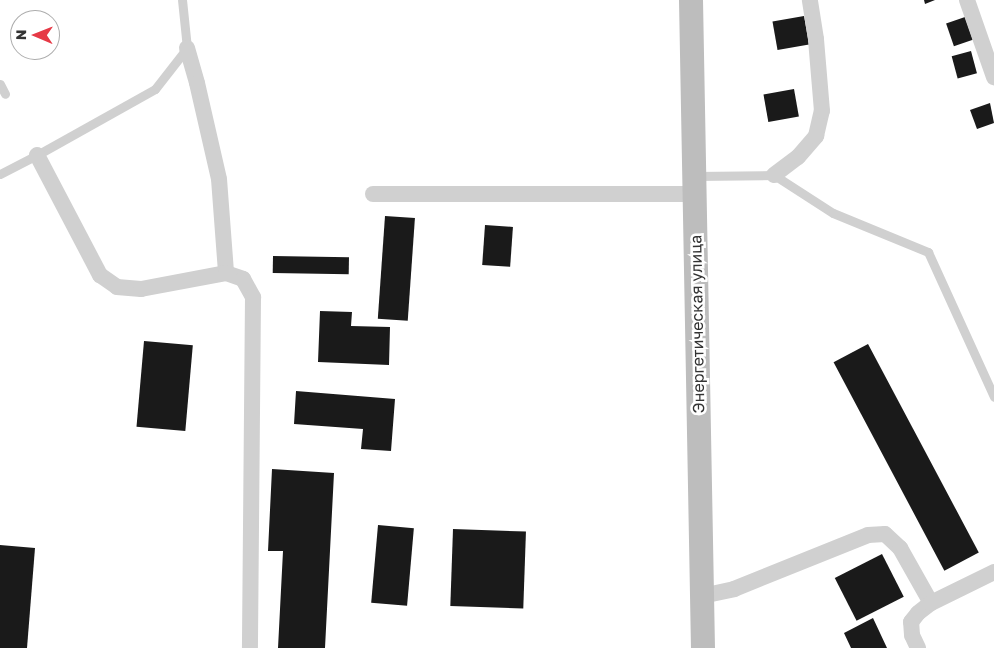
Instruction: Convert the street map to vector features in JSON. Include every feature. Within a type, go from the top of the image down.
[{"type":"main road","name":"Энергетическая улица","points":[[691,0],[702,596],[706,647]]},
{"type":"street","points":[[774,175],[798,156],[816,136],[822,111],[816,39],[810,0]]},
{"type":"street","points":[[967,0],[994,77]]},
{"type":"street","points":[[187,48],[198,83],[219,180],[226,273]]},
{"type":"street","points":[[38,155],[100,275],[117,287],[141,289],[226,273],[243,279],[252,297],[250,648]]},
{"type":"street","points":[[373,194],[695,185]]},
{"type":"street","points":[[702,596],[734,589],[868,535],[885,534],[900,548],[931,603]]},
{"type":"street","points":[[918,648],[912,635],[911,622],[918,613],[931,603],[994,572]]},
{"type":"lane","points":[[0,174],[38,155],[154,89],[187,48],[182,0]]},
{"type":"lane","points":[[0,84],[5,94]]},
{"type":"lane","points":[[695,185],[774,175],[833,213],[928,252],[994,397]]},
{"type":"building","points":[[924,0],[935,0],[925,4]]},
{"type":"building","points":[[804,16],[809,45],[778,50],[772,22]]},
{"type":"building","points":[[965,17],[973,40],[954,46],[946,24]]},
{"type":"building","points":[[971,51],[977,73],[958,78],[952,56]]},
{"type":"building","points":[[794,89],[799,117],[768,122],[763,94]]},
{"type":"building","points":[[990,103],[994,123],[977,129],[970,110]]},
{"type":"building","points":[[385,216],[415,218],[408,321],[378,319]]},
{"type":"building","points":[[485,225],[513,227],[510,267],[482,265]]},
{"type":"building","points":[[273,256],[349,257],[349,274],[273,273]]},
{"type":"building","points":[[320,311],[352,312],[351,326],[390,327],[389,365],[318,362]]},
{"type":"building","points":[[144,341],[193,345],[185,431],[137,427]]},
{"type":"building","points":[[868,344],[979,552],[944,571],[834,362]]},
{"type":"building","points":[[296,391],[395,399],[391,451],[361,449],[363,429],[294,424]]},
{"type":"building","points":[[272,469],[334,473],[325,648],[278,648],[283,551],[268,551]]},
{"type":"building","points":[[378,525],[414,528],[407,606],[371,603]]},
{"type":"building","points":[[453,529],[526,532],[523,609],[450,606]]},
{"type":"building","points":[[0,545],[35,548],[27,648],[0,648]]},
{"type":"building","points":[[882,554],[904,597],[857,621],[835,578]]},
{"type":"building","points":[[873,618],[887,648],[851,648],[844,633]]}]
